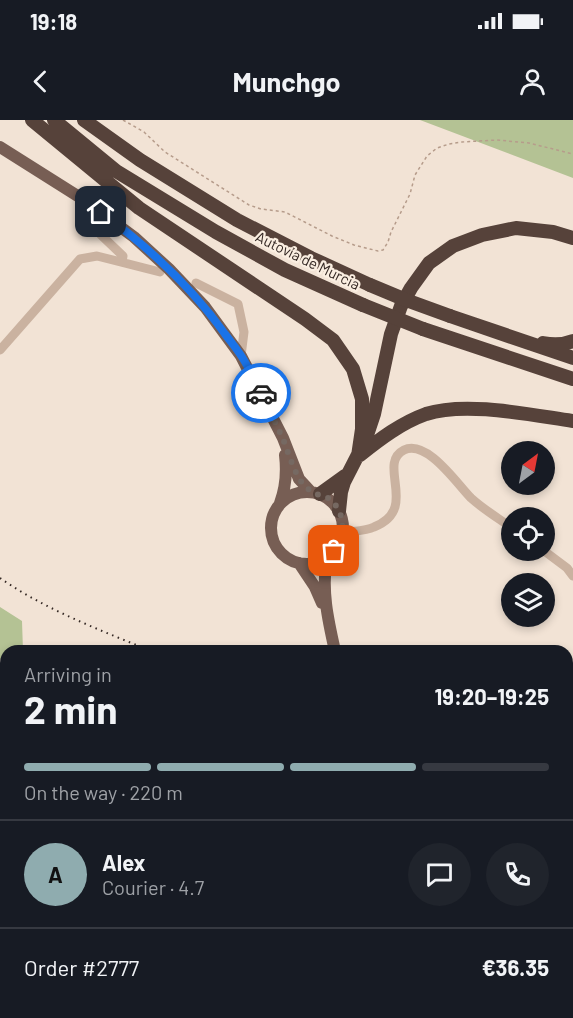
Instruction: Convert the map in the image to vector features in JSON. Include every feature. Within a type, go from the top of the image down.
[{"type":"highway","points":[[32,120],[139,208],[333,340],[352,369],[362,399],[363,422],[358,456]]},
{"type":"highway","name":"Autovía de Murcia","points":[[54,120],[116,171],[216,232],[285,270],[423,329],[573,379]]},
{"type":"highway","name":"Autovía de Murcia","points":[[84,120],[140,160],[237,220],[311,258],[406,300],[573,358]]},
{"type":"highway","points":[[339,511],[341,492],[347,475],[365,441],[374,414],[391,334],[401,306],[429,263],[453,246],[482,235],[516,228],[553,232],[573,238]]},
{"type":"highway","points":[[553,232],[573,244]]},
{"type":"highway","points":[[450,316],[552,345],[567,344],[573,341]]},
{"type":"highway","points":[[358,456],[411,420],[428,413],[458,409],[488,410],[573,421]]},
{"type":"highway","points":[[316,493],[347,475]]},
{"type":"main road","points":[[0,147],[84,200],[134,237],[205,307],[242,356],[283,438],[299,479],[334,504],[339,511],[343,532],[340,543],[327,558],[318,562],[308,564],[289,559],[280,552],[271,533],[274,512],[284,493],[286,465],[283,438]]},
{"type":"main road","points":[[280,503],[300,492],[316,493]]},
{"type":"main road","points":[[327,558],[324,571],[327,615],[334,645]]},
{"type":"main road","points":[[299,563],[315,587],[327,615]]},
{"type":"street","points":[[84,200],[101,235],[123,256],[122,262]]},
{"type":"street","points":[[0,350],[80,259],[97,256],[160,272]]},
{"type":"street","points":[[196,283],[238,304],[244,332],[242,356]]},
{"type":"street","points":[[343,532],[373,528],[386,521],[395,510],[397,502],[393,469],[395,460],[403,450],[414,448],[426,452],[472,499],[501,520]]},
{"type":"street","points":[[555,559],[573,576]]},
{"type":"path","points":[[123,120],[144,132],[165,153],[249,206],[285,212],[332,236],[378,251],[382,250],[388,242],[410,194],[415,175],[427,156],[437,148],[462,142],[497,140],[530,143],[573,154]]},
{"type":"green space","points":[[420,120],[573,120],[573,178]]},
{"type":"green space","points":[[0,607],[22,621],[23,645],[0,645]]},
{"type":"railway","points":[[0,578],[55,610],[136,645]]},
{"type":"way so far","points":[[261,393],[283,438],[299,479],[311,492],[328,498],[339,511],[343,532],[340,543],[334,551]]},
{"type":"route","points":[[101,212],[152,253],[205,307],[242,356],[261,393]]}]
